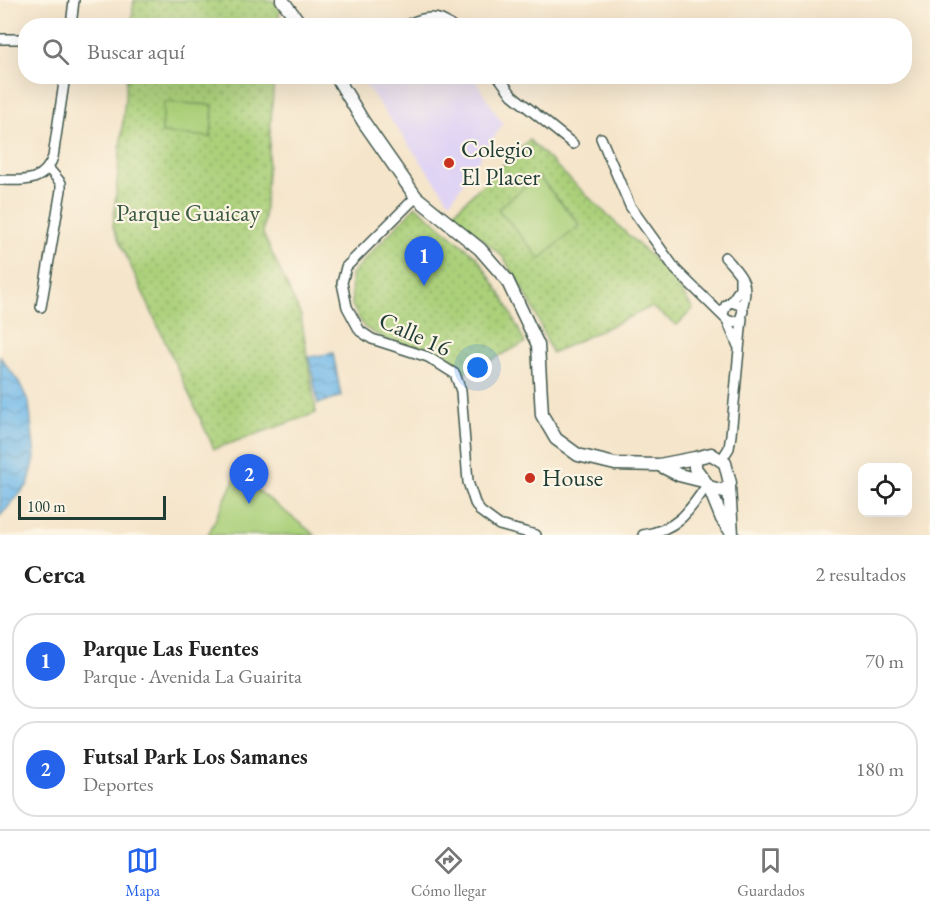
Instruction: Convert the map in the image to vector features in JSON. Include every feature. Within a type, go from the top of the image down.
[{"type":"street","points":[[72,18],[74,0]]},
{"type":"street","points":[[286,2],[297,18]]},
{"type":"street","points":[[0,39],[18,39]]},
{"type":"street","points":[[0,180],[26,181],[39,177],[49,169],[53,157],[64,84]]},
{"type":"street","points":[[341,84],[363,121],[416,197],[494,262],[513,289],[538,345],[542,415],[556,439],[578,455],[598,461],[659,465],[711,454],[722,459],[728,468],[732,534]]},
{"type":"street","points":[[504,84],[512,95],[573,144]]},
{"type":"street","points":[[601,138],[630,206],[675,270],[725,317],[733,322],[742,313]]},
{"type":"street","points":[[41,307],[61,190],[61,183],[49,169]]},
{"type":"street","name":"Calle 16","points":[[416,197],[346,267],[342,284],[347,307],[360,331],[372,339],[428,357],[455,374],[461,391],[468,482],[475,503],[480,511],[499,525],[536,535]]},
{"type":"street","points":[[722,459],[729,448],[731,435],[746,287],[741,276],[725,257]]},
{"type":"street","points":[[738,349],[725,317],[726,305],[731,303],[740,289],[741,276]]},
{"type":"street","points":[[731,303],[742,313]]},
{"type":"street","points":[[695,458],[694,468],[706,484],[722,519],[732,534]]},
{"type":"street","points":[[659,465],[679,475],[724,491],[729,487]]},
{"type":"street","points":[[643,535],[672,527],[689,510],[706,484]]},
{"type":"shaded area","name":"Colegio El Placer","points":[[365,84],[477,84],[503,124],[450,202]]},
{"type":"green space","points":[[134,0],[272,0],[280,8],[279,18],[132,18]]},
{"type":"green space","name":"Parque Guaicay","points":[[126,84],[274,84],[263,234],[301,316],[316,413],[214,449],[113,227]]},
{"type":"green space","points":[[164,102],[213,105],[211,137],[162,133]]},
{"type":"green space","points":[[529,140],[672,277],[693,309],[677,325],[651,307],[552,353],[532,305],[504,258],[453,213]]},
{"type":"green space","points":[[538,176],[580,225],[540,259],[498,209]]},
{"type":"green space","points":[[416,206],[477,257],[504,299],[525,343],[463,374],[438,356],[386,340],[364,327],[352,305],[351,274]]},
{"type":"green space","points":[[237,474],[315,535],[208,535]]},
{"type":"water","points":[[333,353],[341,396],[318,404],[309,357]]},
{"type":"water","points":[[0,357],[19,382],[29,403],[35,458],[28,485],[0,516]]},
{"type":"place","name":"Colegio El Placer","points":[[449,163]]},
{"type":"place","name":"Parque Las Fuentes","points":[[424,286]]},
{"type":"place","name":"House","points":[[530,478]]},
{"type":"place","name":"Futsal Park Los Samanes","points":[[249,504]]}]
